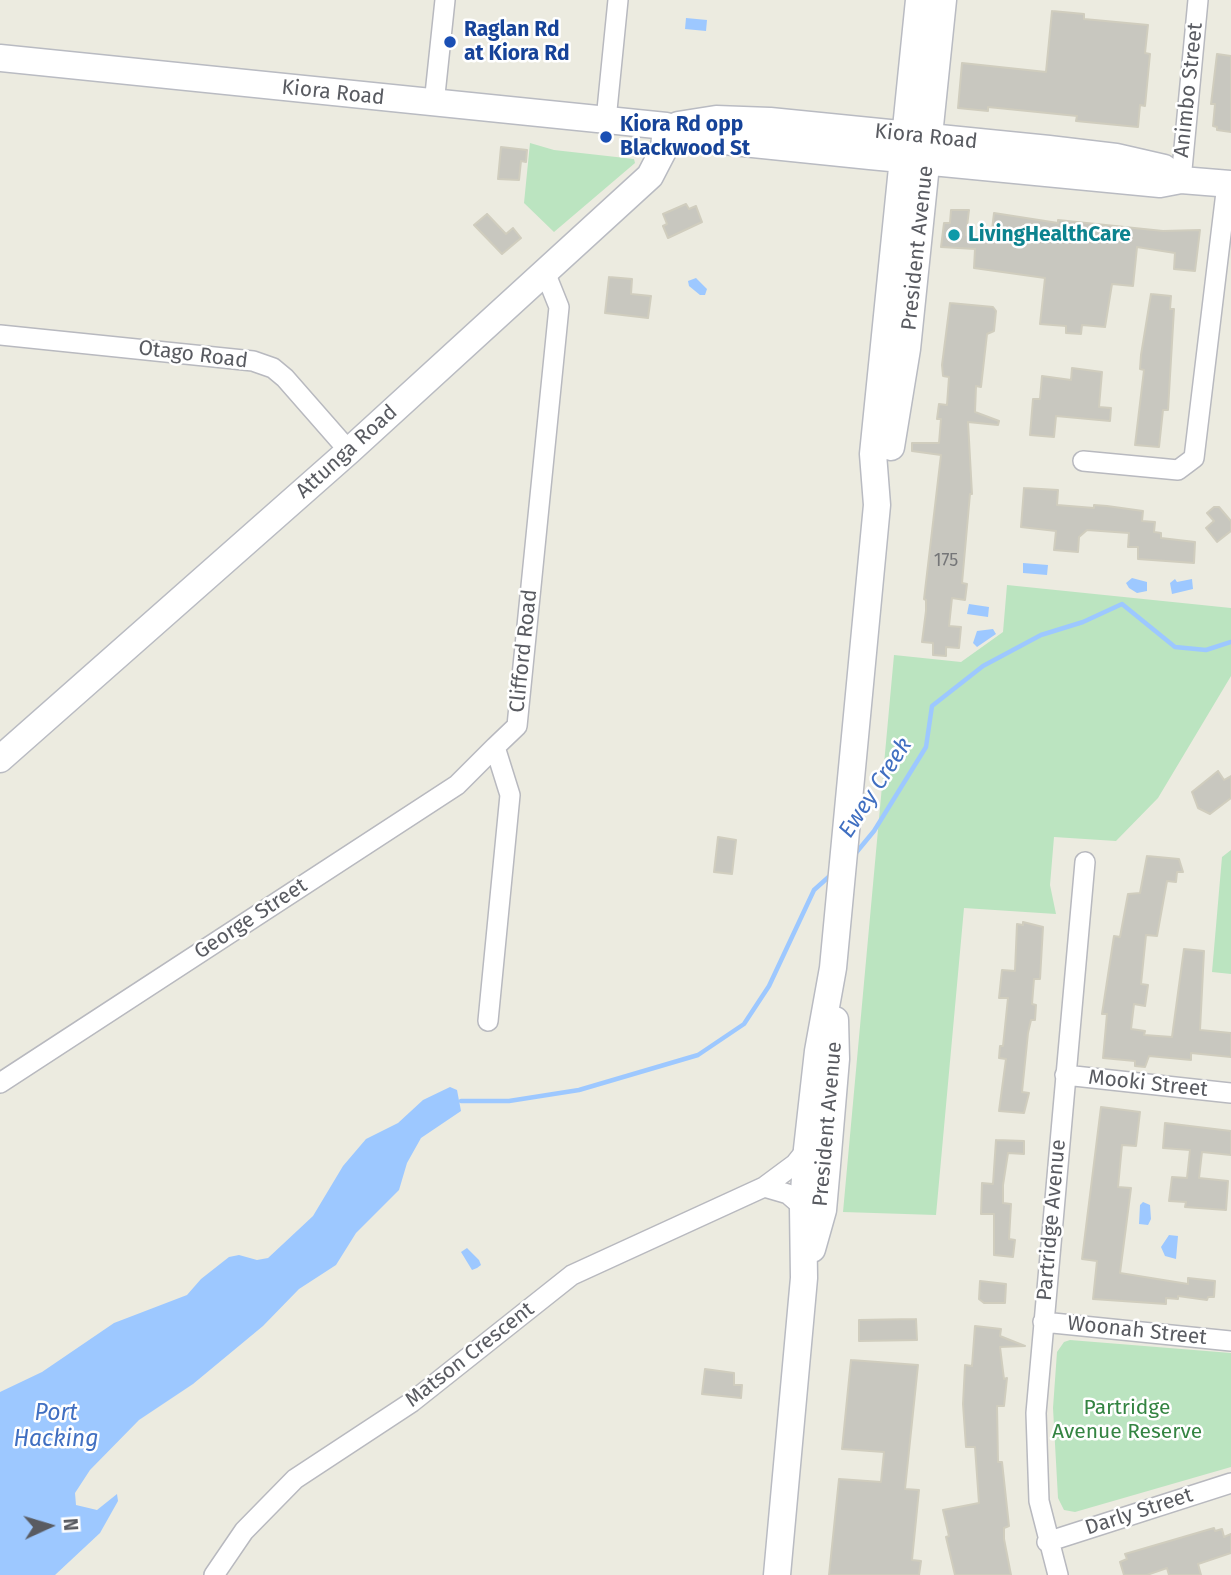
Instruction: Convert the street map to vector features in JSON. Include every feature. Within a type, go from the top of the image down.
[{"type":"street","points":[[434,104],[445,0]]},
{"type":"street","points":[[606,120],[618,0]]},
{"type":"street","name":"President Avenue","points":[[803,1278],[823,1210],[828,1165],[836,1059],[834,968],[840,885],[877,492],[890,455],[907,349],[916,149],[919,0]]},
{"type":"street","name":"President Avenue","points":[[916,149],[943,0]]},
{"type":"street","name":"Animbo Street","points":[[1181,180],[1198,0]]},
{"type":"street","name":"Kiora Road","points":[[0,58],[666,126],[730,120],[1160,184],[1181,180],[1229,184]]},
{"type":"street","name":"Attunga Road","points":[[0,759],[349,451],[650,176],[664,149],[666,126]]},
{"type":"street","points":[[1083,461],[1178,470],[1194,458],[1229,184]]},
{"type":"street","name":"Clifford Road","points":[[495,747],[517,726],[559,307],[545,272]]},
{"type":"street","name":"Otago Road","points":[[0,335],[253,361],[273,369],[285,378],[349,451]]},
{"type":"street","points":[[488,1021],[510,794],[495,747]]},
{"type":"street","name":"George Street","points":[[0,1083],[457,785],[495,747]]},
{"type":"street","name":"Partridge Avenue","points":[[1058,1575],[1039,1501],[1035,1444],[1043,1322],[1085,862]]},
{"type":"street","name":"President Avenue","points":[[777,1575],[803,1278],[803,1207],[807,1149],[818,1051],[834,968]]},
{"type":"street","name":"Mooki Street","points":[[1065,1075],[1231,1093]]},
{"type":"street","name":"Matson Crescent","points":[[214,1575],[244,1531],[295,1479],[412,1402],[572,1275],[764,1187],[795,1164],[807,1149]]},
{"type":"street","points":[[764,1187],[788,1194],[803,1207]]},
{"type":"street","name":"Woonah Street","points":[[1043,1322],[1231,1341]]},
{"type":"street","name":"Darly Street","points":[[1048,1542],[1231,1483]]},
{"type":"green space","points":[[530,143],[554,150],[634,159],[635,163],[554,232],[524,203]]},
{"type":"green space","points":[[1007,585],[1231,608],[1231,676],[1158,798],[1116,841],[1054,837],[1050,885],[1056,914],[964,908],[936,1215],[843,1212],[894,655],[961,662],[1003,632]]},
{"type":"green space","points":[[1231,850],[1231,974],[1212,972],[1222,857]]},
{"type":"green space","name":"Partridge Avenue Reserve","points":[[1070,1340],[1231,1353],[1231,1467],[1075,1512],[1064,1510],[1058,1498],[1053,1408],[1057,1352],[1064,1342]]},
{"type":"water","points":[[686,18],[707,20],[706,31],[685,29]]},
{"type":"water","points":[[696,278],[707,289],[705,295],[700,295],[689,286],[688,281]]},
{"type":"water","points":[[1023,563],[1048,565],[1047,575],[1023,573]]},
{"type":"water","points":[[1132,578],[1147,582],[1147,591],[1137,593],[1129,588],[1126,583]]},
{"type":"water","points":[[1175,579],[1177,582],[1192,579],[1193,589],[1172,594],[1170,583]]},
{"type":"water","points":[[969,604],[989,607],[988,617],[967,614]]},
{"type":"water","points":[[993,629],[996,634],[977,647],[973,643],[977,631]]},
{"type":"water","name":"Port Hacking","points":[[450,1087],[457,1090],[461,1111],[421,1138],[407,1163],[399,1190],[356,1233],[336,1265],[299,1289],[263,1326],[193,1384],[139,1420],[90,1470],[75,1493],[76,1505],[97,1510],[117,1494],[118,1501],[100,1533],[55,1575],[0,1575],[0,1392],[42,1372],[114,1323],[187,1295],[201,1279],[229,1257],[239,1255],[257,1260],[268,1258],[313,1216],[343,1166],[366,1139],[398,1123],[423,1100]]},
{"type":"water","points":[[1143,1202],[1150,1205],[1151,1219],[1148,1225],[1139,1224],[1140,1205]]},
{"type":"water","points":[[1169,1235],[1178,1236],[1176,1259],[1165,1256],[1161,1247]]},
{"type":"water","points":[[467,1248],[481,1265],[472,1270],[461,1252]]},
{"type":"building","points":[[1052,11],[1084,14],[1084,19],[1148,25],[1145,53],[1150,54],[1145,106],[1140,105],[1138,127],[1076,121],[1077,116],[988,107],[988,111],[958,108],[962,63],[1046,72]]},
{"type":"building","points":[[1217,54],[1231,56],[1231,132],[1217,130],[1217,127],[1213,126],[1215,104],[1211,104]]},
{"type":"building","points":[[501,147],[527,150],[526,162],[521,161],[519,180],[498,179]]},
{"type":"building","points":[[686,204],[689,209],[696,206],[702,222],[668,238],[663,226],[667,224],[663,214]]},
{"type":"building","points":[[951,210],[969,210],[966,235],[991,238],[994,213],[1058,223],[1058,220],[1163,231],[1200,230],[1195,271],[1174,269],[1175,253],[1137,247],[1133,286],[1112,284],[1105,327],[1082,325],[1081,334],[1066,333],[1066,326],[1040,324],[1045,278],[974,268],[975,249],[941,247],[944,223],[950,223]]},
{"type":"building","points":[[487,214],[506,234],[513,228],[521,238],[502,254],[474,225]]},
{"type":"building","points":[[609,277],[632,279],[631,294],[651,296],[648,318],[605,313]]},
{"type":"building","points":[[1151,294],[1171,296],[1170,309],[1174,309],[1168,410],[1163,410],[1159,447],[1135,445],[1144,370],[1140,369],[1141,355]]},
{"type":"building","points":[[950,303],[993,307],[996,311],[994,331],[987,334],[981,387],[976,386],[975,412],[999,421],[998,425],[968,422],[972,494],[962,583],[967,584],[965,600],[952,598],[949,626],[961,627],[959,648],[946,647],[946,656],[933,655],[933,643],[922,642],[926,611],[924,599],[941,455],[912,451],[912,443],[939,443],[939,404],[947,405],[949,377],[943,376],[942,365]]},
{"type":"building","points":[[1072,368],[1102,372],[1099,407],[1111,408],[1110,421],[1056,416],[1054,437],[1030,435],[1033,399],[1040,399],[1042,376],[1071,380]]},
{"type":"building","points":[[1024,488],[1058,490],[1057,505],[1094,508],[1094,505],[1143,511],[1142,521],[1155,522],[1154,532],[1161,533],[1161,538],[1195,542],[1194,563],[1138,559],[1138,547],[1128,547],[1129,533],[1087,530],[1079,537],[1078,552],[1054,550],[1056,531],[1021,527]]},
{"type":"building","points":[[1214,507],[1219,507],[1231,521],[1231,531],[1217,542],[1206,528],[1214,521],[1207,513]]},
{"type":"building","points":[[1218,771],[1224,780],[1231,776],[1231,798],[1210,814],[1198,808],[1192,792]]},
{"type":"building","points":[[718,837],[736,840],[732,874],[714,872]]},
{"type":"building","points":[[1147,856],[1179,859],[1183,872],[1177,872],[1176,882],[1167,881],[1157,936],[1146,935],[1141,984],[1148,985],[1145,1006],[1134,1004],[1131,1029],[1145,1031],[1144,1035],[1172,1037],[1184,949],[1204,951],[1200,1030],[1231,1033],[1231,1057],[1191,1053],[1191,1060],[1149,1056],[1145,1067],[1135,1066],[1135,1061],[1103,1058],[1107,1014],[1102,1014],[1114,936],[1120,937],[1128,894],[1140,893]]},
{"type":"building","points":[[1023,922],[1043,927],[1040,979],[1034,979],[1032,1004],[1036,1005],[1035,1020],[1031,1020],[1028,1033],[1022,1092],[1029,1093],[1024,1113],[999,1111],[1006,1059],[999,1058],[1000,1046],[1003,1046],[1008,998],[999,998],[1002,970],[1015,971],[1017,924],[1023,925]]},
{"type":"building","points":[[1101,1107],[1140,1112],[1136,1146],[1122,1145],[1118,1187],[1131,1188],[1120,1273],[1188,1284],[1188,1278],[1215,1281],[1214,1297],[1208,1297],[1207,1300],[1178,1296],[1178,1299],[1166,1298],[1166,1304],[1093,1299],[1097,1261],[1082,1259]]},
{"type":"building","points":[[1165,1123],[1231,1131],[1231,1155],[1202,1152],[1199,1178],[1228,1181],[1226,1210],[1185,1207],[1186,1202],[1169,1201],[1172,1177],[1187,1178],[1190,1150],[1163,1148]]},
{"type":"building","points":[[996,1140],[1024,1141],[1024,1154],[1008,1153],[1003,1185],[1003,1203],[1011,1204],[1009,1239],[1015,1240],[1013,1257],[994,1255],[994,1214],[981,1214],[982,1183],[993,1184]]},
{"type":"building","points":[[980,1281],[1006,1284],[1005,1303],[984,1303],[979,1299]]},
{"type":"building","points":[[916,1319],[917,1340],[859,1341],[859,1320]]},
{"type":"building","points":[[975,1326],[1001,1329],[1000,1336],[1025,1346],[1000,1347],[1004,1379],[1007,1378],[1004,1406],[997,1406],[998,1462],[1002,1462],[1009,1526],[1004,1528],[1004,1539],[1011,1575],[955,1575],[946,1537],[949,1536],[943,1510],[979,1503],[975,1447],[966,1447],[963,1404],[965,1365],[972,1366]]},
{"type":"building","points":[[851,1360],[918,1365],[905,1489],[919,1490],[912,1560],[921,1561],[919,1575],[829,1575],[839,1479],[881,1482],[884,1452],[842,1449]]},
{"type":"building","points":[[705,1369],[734,1373],[734,1385],[742,1385],[741,1398],[702,1394]]},
{"type":"building","points":[[1214,1528],[1215,1531],[1222,1529],[1224,1537],[1231,1534],[1231,1553],[1198,1564],[1201,1575],[1169,1575],[1167,1568],[1147,1575],[1124,1575],[1120,1562],[1127,1559],[1125,1554]]},
{"type":"waterway","name":"Ewey Creek","points":[[855,854],[874,831],[926,747],[932,706],[983,666],[1041,635],[1083,622],[1122,604],[1175,647],[1206,650],[1231,642]]},
{"type":"waterway","name":"Ewey Creek","points":[[461,1101],[509,1101],[579,1090],[698,1055],[744,1024],[769,986],[814,890],[833,873]]},
{"type":"place","name":"Raglan Rd at Kiora Rd","points":[[450,42]]},
{"type":"place","name":"Kiora Rd opp Blackwood St","points":[[606,137]]},
{"type":"place","name":"LivingHealthCare","points":[[954,235]]}]
